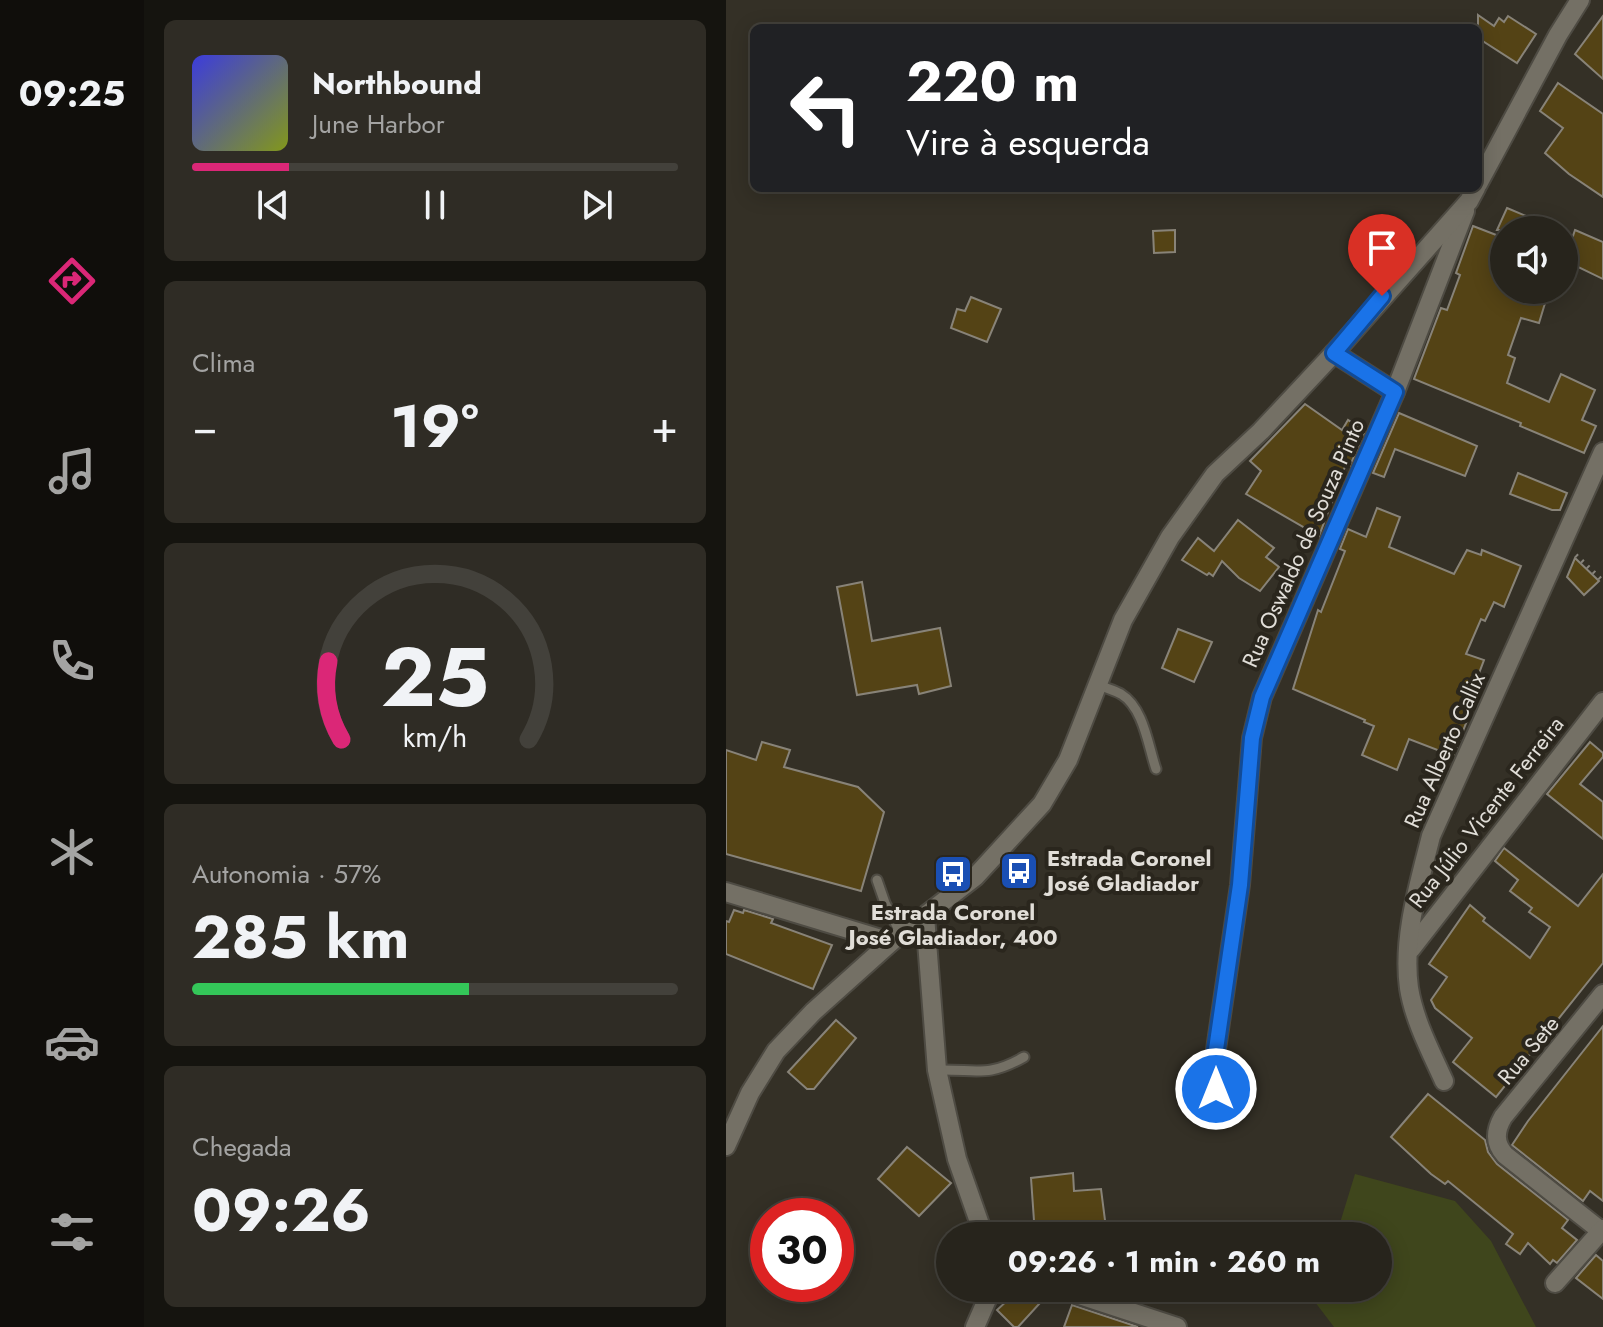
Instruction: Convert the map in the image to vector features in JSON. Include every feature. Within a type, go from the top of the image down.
[{"type":"street","points":[[1482,176],[1575,2]]},
{"type":"street","points":[[726,1146],[750,1093],[776,1051],[813,1012],[896,938],[975,877],[1042,804],[1068,760],[1123,620],[1170,537],[1215,474],[1261,431],[1334,353],[1473,192]]},
{"type":"street","name":"Rua Oswaldo de Souza Pinto","points":[[1219,1107],[1213,1070],[1240,885],[1252,738],[1262,697],[1395,392],[1474,192]]},
{"type":"street","points":[[1334,353],[1395,392]]},
{"type":"street","name":"Rua Alberto Callix","points":[[1444,1081],[1418,1021],[1409,989],[1408,953],[1418,886],[1431,836],[1603,452]]},
{"type":"street","name":"Rua Júlio Vicente Ferreira","points":[[1408,953],[1603,702]]},
{"type":"street","points":[[726,892],[896,938]]},
{"type":"street","points":[[925,916],[937,1070],[957,1159],[979,1222]]},
{"type":"street","name":"Rua Sete","points":[[1602,1230],[1505,1155],[1496,1139],[1503,1117],[1603,994]]},
{"type":"street","points":[[1555,1283],[1602,1230]]},
{"type":"street","points":[[975,1327],[986,1302]]},
{"type":"street","points":[[1101,1302],[1177,1327]]},
{"type":"lane","points":[[1097,684],[1130,701],[1139,716],[1156,769]]},
{"type":"lane","points":[[877,880],[896,938]]},
{"type":"lane","points":[[937,1070],[964,1069],[982,1073],[1003,1069],[1024,1057]]},
{"type":"path","points":[[1563,542],[1603,581]]},
{"type":"green space","points":[[1355,1174],[1455,1201],[1491,1241],[1536,1327],[1334,1327],[1315,1302],[1392,1302],[1392,1222],[1340,1222]]},
{"type":"building","points":[[1478,15],[1494,26],[1499,18],[1504,22],[1508,16],[1536,34],[1517,63],[1482,41],[1482,24],[1478,24]]},
{"type":"building","points":[[1603,16],[1603,79],[1575,54]]},
{"type":"building","points":[[1558,83],[1603,114],[1603,197],[1545,153],[1563,128],[1540,111]]},
{"type":"building","points":[[1507,208],[1526,216],[1503,216]]},
{"type":"building","points":[[1473,226],[1490,233],[1490,304],[1545,304],[1539,323],[1521,318],[1508,355],[1515,358],[1507,383],[1549,402],[1561,374],[1595,390],[1582,420],[1596,426],[1584,453],[1414,379],[1441,308],[1447,310],[1460,275],[1456,273]]},
{"type":"building","points":[[1175,230],[1175,252],[1154,253],[1153,231]]},
{"type":"building","points":[[1578,231],[1603,242],[1603,279],[1578,267]]},
{"type":"building","points":[[971,297],[1001,309],[987,342],[951,328],[957,309],[965,311]]},
{"type":"building","points":[[1305,404],[1342,430],[1348,420],[1365,431],[1350,466],[1346,464],[1319,536],[1246,494],[1261,471],[1250,461]]},
{"type":"building","points":[[1399,413],[1477,446],[1465,476],[1395,449],[1384,477],[1373,473]]},
{"type":"building","points":[[1518,473],[1567,493],[1560,510],[1552,510],[1510,494]]},
{"type":"building","points":[[1377,508],[1400,517],[1389,547],[1454,574],[1467,550],[1481,555],[1482,550],[1521,566],[1504,607],[1494,602],[1485,621],[1481,619],[1466,654],[1484,660],[1478,676],[1484,678],[1453,756],[1409,739],[1397,770],[1362,755],[1374,726],[1293,689],[1318,610],[1321,612],[1345,551],[1340,549],[1348,529],[1366,537]]},
{"type":"building","points":[[1238,520],[1274,548],[1266,557],[1279,567],[1260,591],[1239,578],[1222,561],[1213,576],[1182,560],[1198,538],[1214,551]]},
{"type":"building","points":[[1575,558],[1599,581],[1584,595],[1567,577]]},
{"type":"building","points":[[862,582],[872,641],[940,628],[951,686],[919,694],[917,685],[857,695],[837,587]]},
{"type":"building","points":[[1178,629],[1212,642],[1194,682],[1162,668]]},
{"type":"building","points":[[762,742],[790,750],[784,767],[858,787],[884,812],[861,891],[726,854],[726,750],[756,760]]},
{"type":"building","points":[[1590,742],[1603,753],[1603,757],[1580,784],[1603,802],[1603,839],[1547,794]]},
{"type":"building","points":[[1504,848],[1578,906],[1603,874],[1603,963],[1496,1097],[1453,1062],[1472,1038],[1435,1008],[1431,1000],[1447,977],[1429,964],[1470,905],[1485,918],[1483,921],[1530,958],[1550,927],[1529,912],[1532,908],[1510,891],[1518,880],[1495,861]]},
{"type":"building","points":[[734,910],[773,919],[771,923],[832,945],[813,989],[726,954],[726,921],[729,922]]},
{"type":"building","points":[[836,1020],[856,1038],[814,1089],[807,1089],[788,1072]]},
{"type":"building","points":[[1603,1026],[1603,1201],[1590,1191],[1583,1201],[1512,1145]]},
{"type":"building","points":[[1428,1094],[1485,1140],[1488,1152],[1497,1164],[1568,1220],[1562,1228],[1577,1240],[1557,1263],[1553,1260],[1550,1264],[1528,1243],[1520,1254],[1506,1244],[1513,1234],[1448,1181],[1445,1184],[1431,1174],[1391,1137]]},
{"type":"building","points":[[907,1147],[951,1183],[919,1216],[878,1179]]},
{"type":"building","points":[[1073,1173],[1074,1191],[1101,1189],[1105,1222],[1034,1222],[1031,1178]]},
{"type":"building","points":[[1596,1255],[1603,1261],[1603,1299],[1576,1278]]},
{"type":"building","points":[[1006,1302],[1040,1303],[1018,1327],[1014,1327],[997,1310]]},
{"type":"building","points":[[1072,1305],[1138,1327],[1064,1327]]},
{"type":"place","name":"Estrada Coronel José Gladiador","points":[[1019,871]]},
{"type":"place","name":"Estrada Coronel José Gladiador, 400","points":[[953,874]]},
{"type":"route","points":[[1216,1089],[1213,1070],[1240,885],[1252,738],[1262,697],[1395,392],[1334,353],[1382,296]]}]
